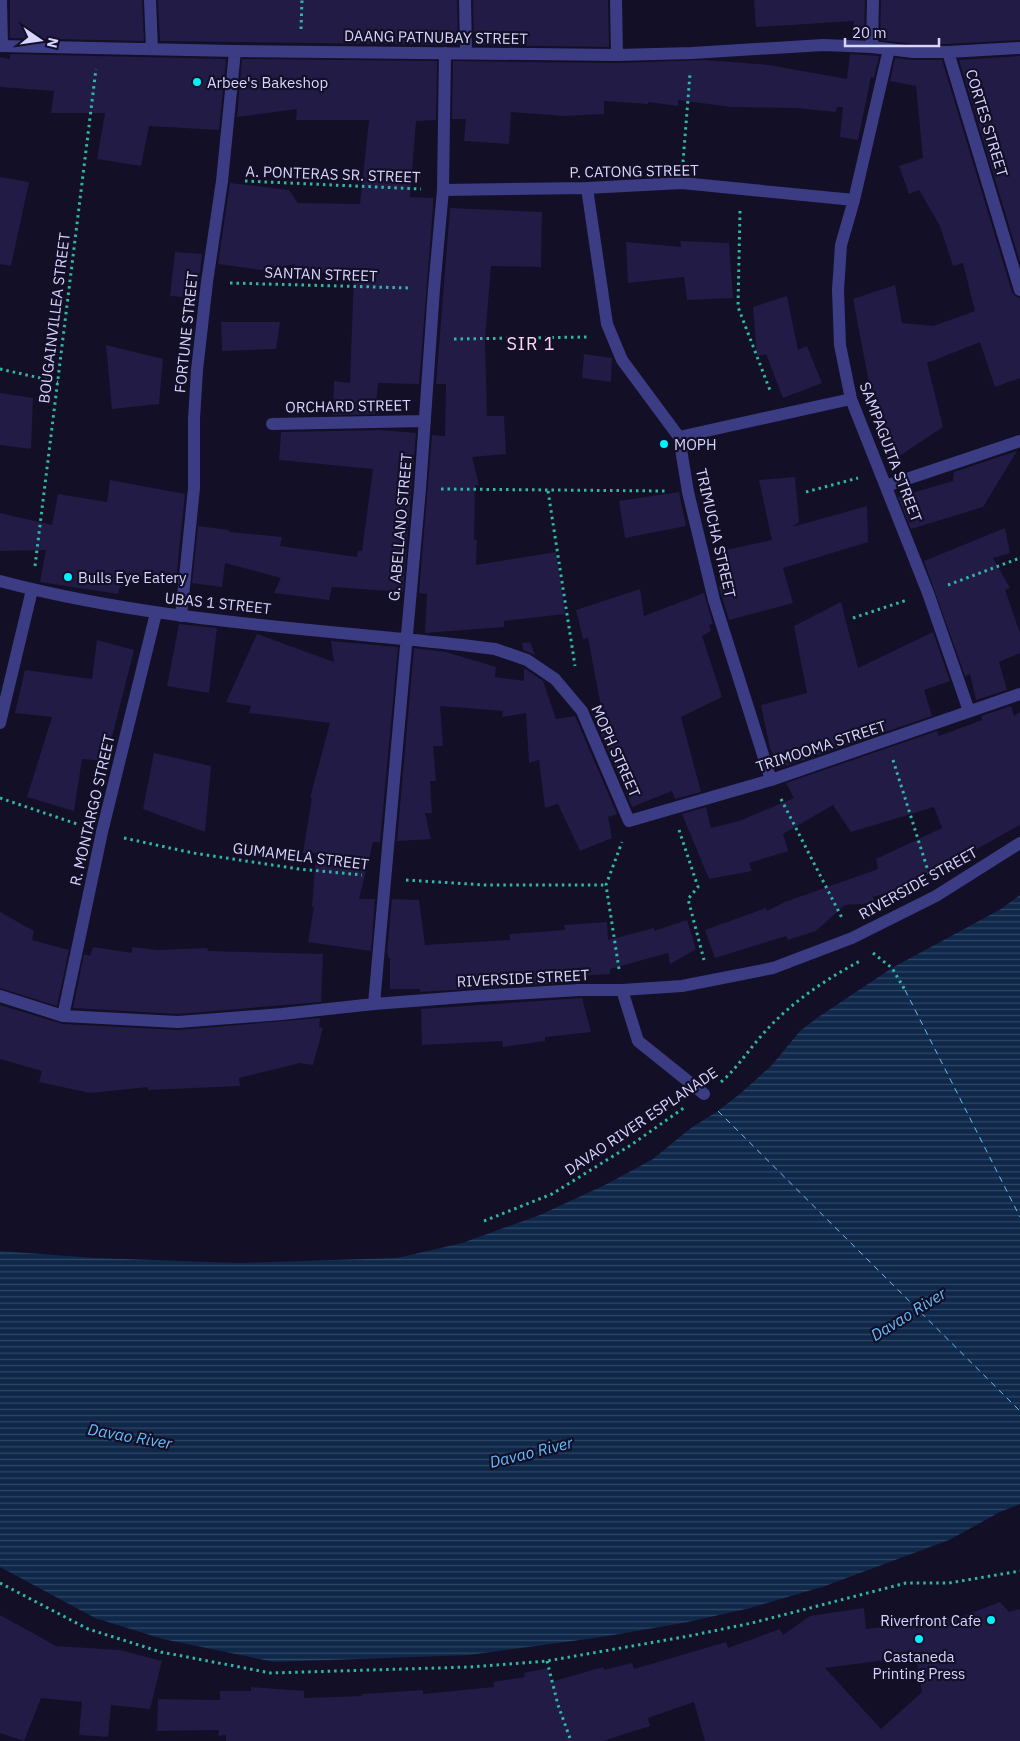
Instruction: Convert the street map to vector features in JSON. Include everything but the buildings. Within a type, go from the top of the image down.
[{"type":"street","points":[[1,46],[2,0]]},
{"type":"street","points":[[150,0],[152,50]]},
{"type":"street","points":[[465,0],[466,53]]},
{"type":"street","points":[[616,0],[617,55]]},
{"type":"street","points":[[872,47],[873,0]]},
{"type":"street","name":"DAANG PATNUBAY STREET","points":[[1,46],[152,50],[617,55],[692,53],[823,45],[872,47],[913,52],[1020,48]]},
{"type":"street","name":"SAMPAGUITA STREET","points":[[889,49],[854,200],[841,245],[838,290],[840,345],[851,399],[928,593],[969,711]]},
{"type":"street","name":"FORTUNE STREET","points":[[180,616],[194,488],[194,419],[197,370],[207,282],[222,180],[235,51]]},
{"type":"street","name":"CORTES STREET","points":[[948,52],[1015,254],[1020,290]]},
{"type":"street","name":"G. ABELLANO STREET","points":[[374,1004],[420,489],[430,339],[443,190],[445,53]]},
{"type":"street","name":"P. CATONG STREET","points":[[443,190],[587,188],[682,183],[854,200]]},
{"type":"street","name":"TRIMUCHA STREET","points":[[587,188],[607,324],[622,360],[679,437],[688,492],[714,600],[771,780]]},
{"type":"street","points":[[679,437],[851,399]]},
{"type":"street","name":"ORCHARD STREET","points":[[272,424],[425,420]]},
{"type":"street","points":[[886,486],[1020,441]]},
{"type":"street","name":"UBAS 1 STREET","points":[[0,581],[32,590],[156,613],[406,639]]},
{"type":"street","points":[[0,723],[32,590]]},
{"type":"street","name":"R. MONTARGO STREET","points":[[63,1016],[102,832],[156,613]]},
{"type":"street","name":"MOPH STREET","points":[[406,639],[495,649],[527,660],[555,679],[582,711],[629,820]]},
{"type":"street","name":"TRIMOOMA STREET","points":[[629,820],[771,780],[1020,694]]},
{"type":"street","name":"RIVERSIDE STREET","points":[[0,996],[63,1016],[178,1022],[282,1014],[374,1004],[570,990],[622,990],[682,986],[773,968],[852,938],[936,896],[1020,843]]},
{"type":"street","points":[[622,990],[638,1041],[704,1094]]},
{"type":"path","points":[[300,52],[302,0]]},
{"type":"path","name":"BOUGAINVILLEA STREET","points":[[32,590],[99,48]]},
{"type":"path","points":[[682,183],[692,53]]},
{"type":"path","name":"A. PONTERAS SR. STREET","points":[[222,180],[443,190]]},
{"type":"path","points":[[741,189],[738,306],[780,415]]},
{"type":"path","name":"SANTAN STREET","points":[[207,282],[434,289]]},
{"type":"path","points":[[430,339],[612,337]]},
{"type":"path","points":[[0,370],[58,382]]},
{"type":"path","points":[[806,492],[880,471]]},
{"type":"path","points":[[420,489],[688,492]]},
{"type":"path","points":[[548,491],[576,672]]},
{"type":"path","points":[[854,618],[928,593],[1020,558]]},
{"type":"path","points":[[887,741],[936,896]]},
{"type":"path","points":[[771,780],[852,938]]},
{"type":"path","name":"GUMAMELA STREET","points":[[0,798],[102,832],[194,854],[299,869],[386,878],[485,885],[606,885]]},
{"type":"path","points":[[672,808],[698,887],[688,900],[709,980]]},
{"type":"path","points":[[622,990],[606,885],[629,820]]},
{"type":"path","name":"DAVAO RIVER ESPLANADE","points":[[484,1221],[552,1194],[631,1145],[718,1085],[734,1071],[760,1036],[794,1002],[883,950]]},
{"type":"path","points":[[874,954],[892,968],[905,990]]},
{"type":"path","points":[[0,1583],[88,1629],[161,1652],[271,1673],[470,1667],[546,1661],[752,1623],[906,1583],[949,1583],[1020,1571]]},
{"type":"path","points":[[546,1661],[558,1705],[571,1741]]},
{"type":"water","name":"Davao River","points":[[1020,895],[1020,1504],[1000,1512],[949,1540],[825,1586],[750,1608],[688,1622],[602,1637],[469,1655],[274,1662],[163,1639],[95,1618],[0,1567],[0,1251],[95,1258],[239,1263],[397,1258],[462,1243],[540,1215],[607,1184],[653,1159],[691,1128],[718,1111],[741,1093],[772,1065],[800,1031],[817,1018],[892,968],[1001,909]]},
{"type":"ferry route","points":[[905,990],[1020,1217]]},
{"type":"ferry route","points":[[718,1111],[1020,1411]]},
{"type":"place","name":"Arbee's Bakeshop","points":[[197,82]]},
{"type":"place","name":"MOPH","points":[[664,444]]},
{"type":"place","name":"Bulls Eye Eatery","points":[[68,577]]},
{"type":"place","name":"Riverfront Cafe","points":[[991,1620]]},
{"type":"place","name":"Castaneda Printing Press","points":[[919,1639]]},
{"type":"district","name":"SIR 1","points":[[531,343]]}]
